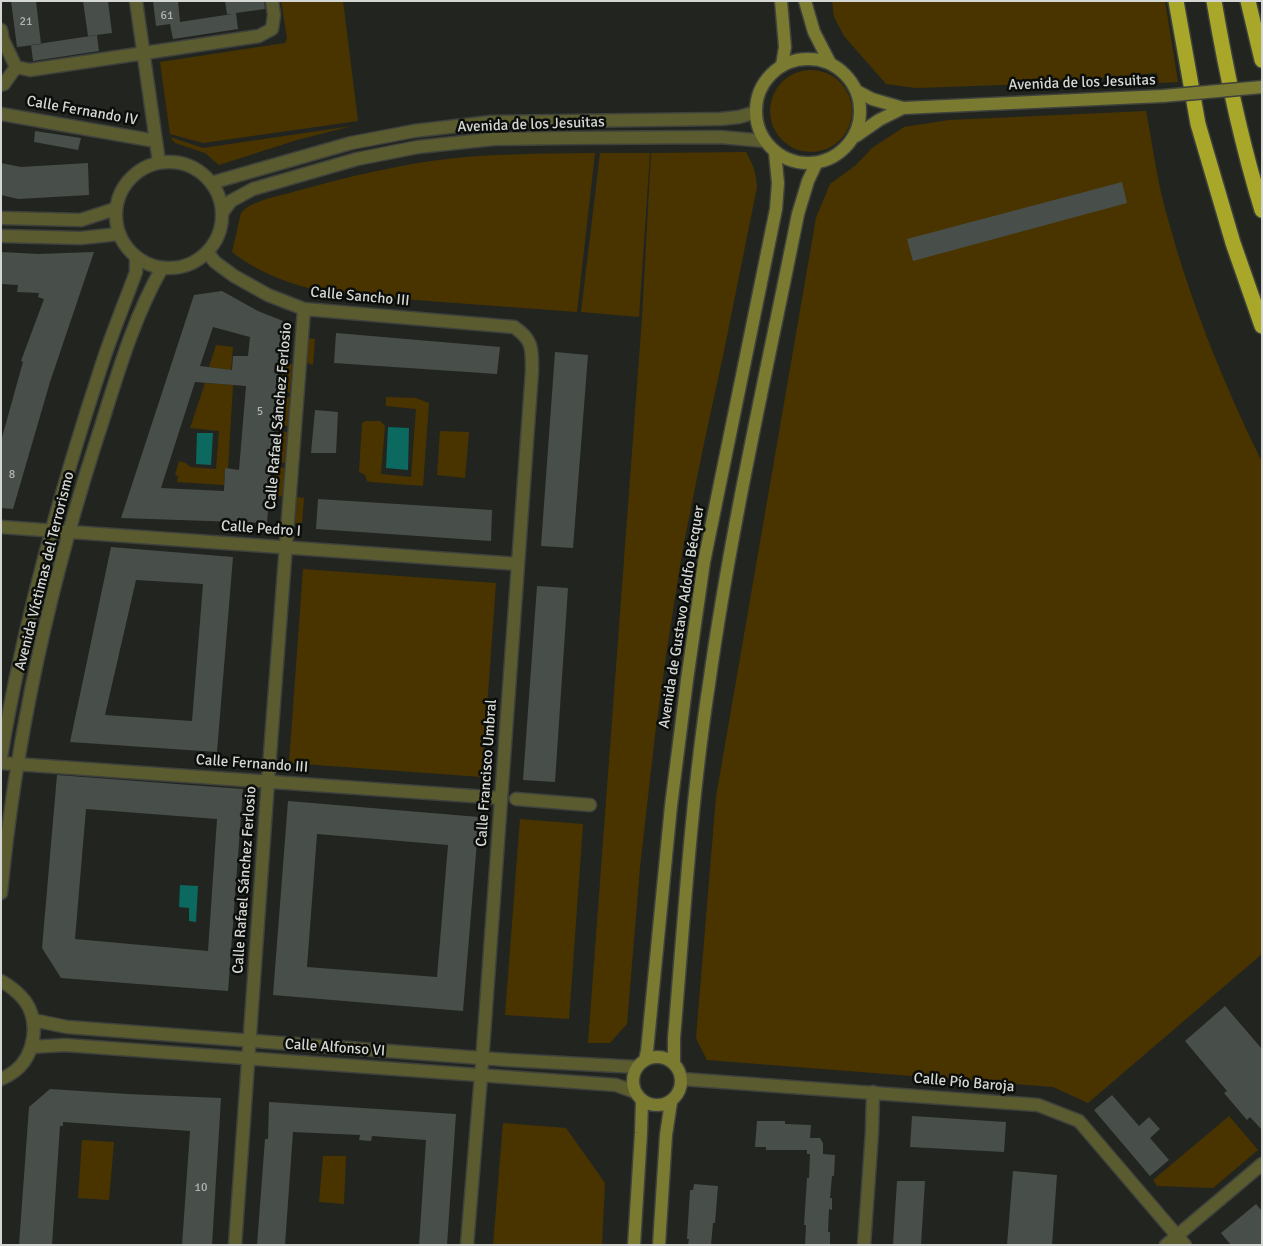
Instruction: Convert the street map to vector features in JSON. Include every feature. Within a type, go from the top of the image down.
[{"type":"highway","points":[[1176,1],[1198,124],[1233,243],[1262,326]]},
{"type":"highway","points":[[1214,1],[1223,55],[1262,210]]},
{"type":"highway","points":[[1248,1],[1262,60]]},
{"type":"street","points":[[136,1],[159,162]]},
{"type":"street","points":[[16,67],[30,70],[259,36],[272,29],[274,15],[272,1]]},
{"type":"street","points":[[781,1],[785,47],[782,65]]},
{"type":"street","points":[[805,1],[814,32],[830,63]]},
{"type":"street","points":[[1,30],[2,40],[16,67]]},
{"type":"street","points":[[800,59],[814,59],[830,63],[845,73],[857,91],[861,113],[856,136],[846,148],[832,159],[816,164],[800,164],[784,158],[775,153],[765,141],[758,127],[756,101],[762,86],[770,74],[782,65],[800,59]]},
{"type":"street","points":[[1,84],[4,84],[16,67]]},
{"type":"street","name":"Avenida de los Jesuitas","points":[[857,91],[872,99],[903,108],[1163,96],[1262,87]]},
{"type":"street","name":"Avenida de los Jesuitas","points":[[856,136],[879,120],[903,108]]},
{"type":"street","name":"Avenida de los Jesuitas","points":[[211,183],[351,143],[414,131],[491,122],[720,119],[739,117],[756,112]]},
{"type":"street","name":"Calle Fernando IV","points":[[1,114],[156,141]]},
{"type":"street","name":"Avenida de los Jesuitas","points":[[222,213],[231,200],[253,189],[358,159],[418,147],[493,139],[550,138],[720,137],[749,138],[765,141]]},
{"type":"street","name":"Avenida de Gustavo Adolfo Bécquer","points":[[641,1063],[647,1051],[671,806],[686,680],[704,562],[750,344],[776,209],[778,183],[775,153]]},
{"type":"street","points":[[171,161],[191,166],[211,183],[219,197],[222,213],[219,232],[207,252],[192,263],[178,268],[162,268],[148,265],[136,258],[126,248],[119,234],[115,209],[120,192],[130,177],[144,167],[159,162],[171,161]]},
{"type":"street","points":[[674,1064],[674,1038],[694,795],[708,683],[727,568],[798,214],[808,181],[816,164]]},
{"type":"street","points":[[1,218],[81,220],[115,209]]},
{"type":"street","points":[[1,236],[82,238],[119,234]]},
{"type":"street","name":"Calle Sancho III","points":[[207,252],[215,262],[234,276],[268,295],[304,309],[497,325]]},
{"type":"street","name":"Avenida Víctimas del Terrorismo","points":[[1,757],[21,655],[51,531],[104,359],[136,272],[136,258]]},
{"type":"street","name":"Avenida Víctimas del Terrorismo","points":[[1,893],[19,764],[39,659],[69,532],[121,364],[147,296],[162,268]]},
{"type":"street","name":"Calle Rafael Sánchez Ferlosio","points":[[235,1245],[285,546],[304,309]]},
{"type":"street","name":"Calle Francisco Umbral","points":[[467,1245],[532,371],[532,350],[526,336],[514,328],[497,325]]},
{"type":"street","name":"Calle Pedro I","points":[[1,527],[518,564]]},
{"type":"street","name":"Calle Fernando III","points":[[1,763],[501,798]]},
{"type":"street","points":[[516,799],[590,806]]},
{"type":"street","points":[[1,981],[15,989],[26,1002],[33,1020],[34,1034],[31,1047],[25,1059],[15,1071],[1,1079]]},
{"type":"street","name":"Calle Alfonso VI","points":[[33,1020],[66,1027],[482,1058],[641,1063]]},
{"type":"street","name":"Calle Alfonso VI","points":[[31,1047],[65,1045],[616,1086],[638,1096]]},
{"type":"street","points":[[634,1245],[641,1133],[638,1096],[633,1083],[634,1074],[641,1063],[652,1057],[668,1059],[679,1070],[682,1079],[681,1089],[671,1102],[656,1106],[638,1096]]},
{"type":"street","name":"Calle Pío Baroja","points":[[682,1079],[1038,1105],[1079,1121],[1181,1240]]},
{"type":"street","points":[[864,1245],[873,1092]]},
{"type":"street","points":[[659,1245],[666,1135],[671,1102]]},
{"type":"street","points":[[1166,1245],[1181,1240],[1262,1164]]},
{"type":"shaded area","points":[[281,1],[343,1],[358,121],[203,143],[170,134],[160,62],[285,43],[287,38]]},
{"type":"shaded area","points":[[832,1],[1165,1],[1178,82],[1159,83],[1157,73],[1031,84],[916,88],[886,84],[844,36],[834,17]]},
{"type":"shaded area","points":[[811,70],[827,73],[840,82],[849,95],[852,111],[849,127],[840,140],[827,149],[811,152],[795,149],[782,140],[773,127],[770,111],[773,95],[782,82],[795,73]]},
{"type":"shaded area","points":[[1146,111],[1164,203],[1186,279],[1208,341],[1262,462],[1262,954],[1088,1103],[1053,1087],[707,1060],[696,1038],[716,797],[816,218],[830,184],[856,165],[872,148],[904,127],[949,120]]},
{"type":"shaded area","points":[[352,126],[297,140],[219,165],[205,153],[175,143],[170,137],[203,148]]},
{"type":"shaded area","points":[[746,152],[754,169],[757,187],[683,548],[668,642],[640,867],[627,1024],[610,1043],[588,1043],[642,318],[651,153]]},
{"type":"shaded area","points":[[595,153],[577,312],[334,294],[280,279],[255,267],[232,252],[241,213],[251,205],[273,197],[362,174],[451,158],[492,155]]},
{"type":"shaded area","points":[[600,153],[650,153],[639,317],[581,312]]},
{"type":"shaded area","points":[[308,338],[315,339],[313,365],[307,363]]},
{"type":"shaded area","points":[[216,345],[233,347],[231,370],[209,367]]},
{"type":"shaded area","points":[[283,363],[292,364],[290,393],[281,391]]},
{"type":"shaded area","points":[[205,383],[233,385],[228,468],[225,468],[224,485],[177,482],[178,476],[175,475],[179,461],[186,463],[190,467],[216,469],[219,431],[190,428]]},
{"type":"shaded area","points":[[280,396],[290,397],[288,426],[278,426]]},
{"type":"shaded area","points":[[386,397],[416,398],[429,403],[423,486],[371,482],[367,481],[365,475],[359,472],[362,423],[366,421],[380,421],[385,426],[381,474],[411,477],[416,409],[386,406]]},
{"type":"shaded area","points":[[440,431],[469,432],[465,478],[437,475]]},
{"type":"shaded area","points":[[278,432],[288,432],[285,463],[276,462]]},
{"type":"shaded area","points":[[275,466],[285,468],[283,496],[273,497]]},
{"type":"shaded area","points":[[297,497],[304,498],[302,523],[295,523]]},
{"type":"shaded area","points":[[303,569],[496,583],[482,777],[289,763]]},
{"type":"shaded area","points":[[520,819],[583,824],[569,1019],[505,1015]]},
{"type":"shaded area","points":[[1229,1116],[1258,1150],[1213,1188],[1157,1186],[1153,1180]]},
{"type":"shaded area","points":[[503,1123],[566,1128],[605,1183],[602,1245],[493,1245]]},
{"type":"shaded area","points":[[82,1140],[114,1142],[109,1200],[78,1198]]},
{"type":"shaded area","points":[[323,1156],[346,1156],[344,1204],[319,1202]]},
{"type":"water","points":[[388,427],[409,428],[408,470],[386,468]]},
{"type":"water","points":[[197,433],[213,433],[211,465],[196,464]]},
{"type":"water","points":[[180,885],[198,886],[196,922],[189,921],[189,908],[179,907]]},
{"type":"building","points":[[11,1],[36,1],[41,44],[17,47]]},
{"type":"building","points":[[83,1],[108,1],[112,33],[88,36]]},
{"type":"building","points":[[153,1],[178,1],[180,22],[232,14],[227,14],[225,1],[264,1],[265,9],[236,13],[238,29],[173,39],[170,24],[156,26]]},
{"type":"building","points":[[97,35],[99,51],[33,61],[31,45]]},
{"type":"building","points":[[35,131],[81,138],[78,150],[34,142]]},
{"type":"building","points":[[1,163],[21,167],[88,163],[89,195],[18,199],[1,195]]},
{"type":"building","points":[[1122,182],[1127,203],[913,261],[907,239]]},
{"type":"building","points":[[1,252],[38,254],[94,252],[50,382],[13,509],[1,508],[1,441],[23,362],[21,361],[44,299],[38,297],[39,293],[17,292],[18,285],[1,284]]},
{"type":"building","points":[[222,291],[258,311],[283,321],[267,523],[121,518],[194,295]],"holes":[[[213,327],[250,337],[248,356],[233,356],[232,370],[200,366]],[[195,382],[246,386],[239,470],[225,468],[224,491],[161,488]]]},
{"type":"building","points":[[336,333],[500,347],[497,374],[334,363]]},
{"type":"building","points":[[555,352],[588,355],[573,548],[541,546]]},
{"type":"building","points":[[315,410],[338,412],[336,453],[311,453]]},
{"type":"building","points":[[318,499],[492,510],[491,541],[316,529]]},
{"type":"building","points":[[111,547],[233,557],[217,752],[70,742]],"holes":[[[136,580],[203,584],[192,721],[105,715]]]},
{"type":"building","points":[[537,586],[568,588],[555,782],[523,780]]},
{"type":"building","points":[[57,775],[243,789],[228,991],[61,978],[42,948]],"holes":[[[86,809],[217,819],[208,951],[75,939]]]},
{"type":"building","points":[[288,801],[479,817],[463,1011],[273,995]],"holes":[[[317,834],[448,845],[437,977],[307,967]]]},
{"type":"building","points":[[1225,1006],[1262,1049],[1262,1130],[1250,1117],[1247,1120],[1224,1093],[1227,1091],[1185,1041]]},
{"type":"building","points":[[50,1089],[221,1098],[212,1245],[182,1245],[190,1131],[63,1122],[63,1126],[60,1126],[52,1245],[19,1245],[29,1107]]},
{"type":"building","points":[[1112,1095],[1139,1126],[1149,1117],[1160,1129],[1150,1138],[1169,1160],[1150,1176],[1094,1110]]},
{"type":"building","points":[[269,1102],[456,1114],[447,1245],[419,1245],[426,1140],[372,1136],[371,1141],[359,1140],[360,1135],[293,1132],[285,1245],[257,1245],[265,1139],[268,1139]]},
{"type":"building","points":[[912,1116],[1006,1122],[1004,1152],[910,1147]]},
{"type":"building","points":[[757,1121],[785,1121],[785,1124],[811,1125],[810,1138],[820,1138],[823,1143],[823,1154],[835,1155],[830,1198],[832,1198],[832,1210],[829,1209],[828,1232],[830,1232],[830,1244],[805,1245],[806,1225],[804,1225],[810,1154],[807,1154],[807,1150],[766,1150],[766,1147],[755,1147]]},
{"type":"building","points":[[1013,1171],[1057,1175],[1052,1245],[1007,1245]]},
{"type":"building","points":[[897,1181],[925,1181],[921,1245],[893,1245]]},
{"type":"building","points":[[694,1184],[718,1186],[711,1245],[688,1245],[690,1190],[693,1190]]},
{"type":"building","points":[[1256,1204],[1262,1211],[1262,1245],[1231,1245],[1221,1233]]}]
